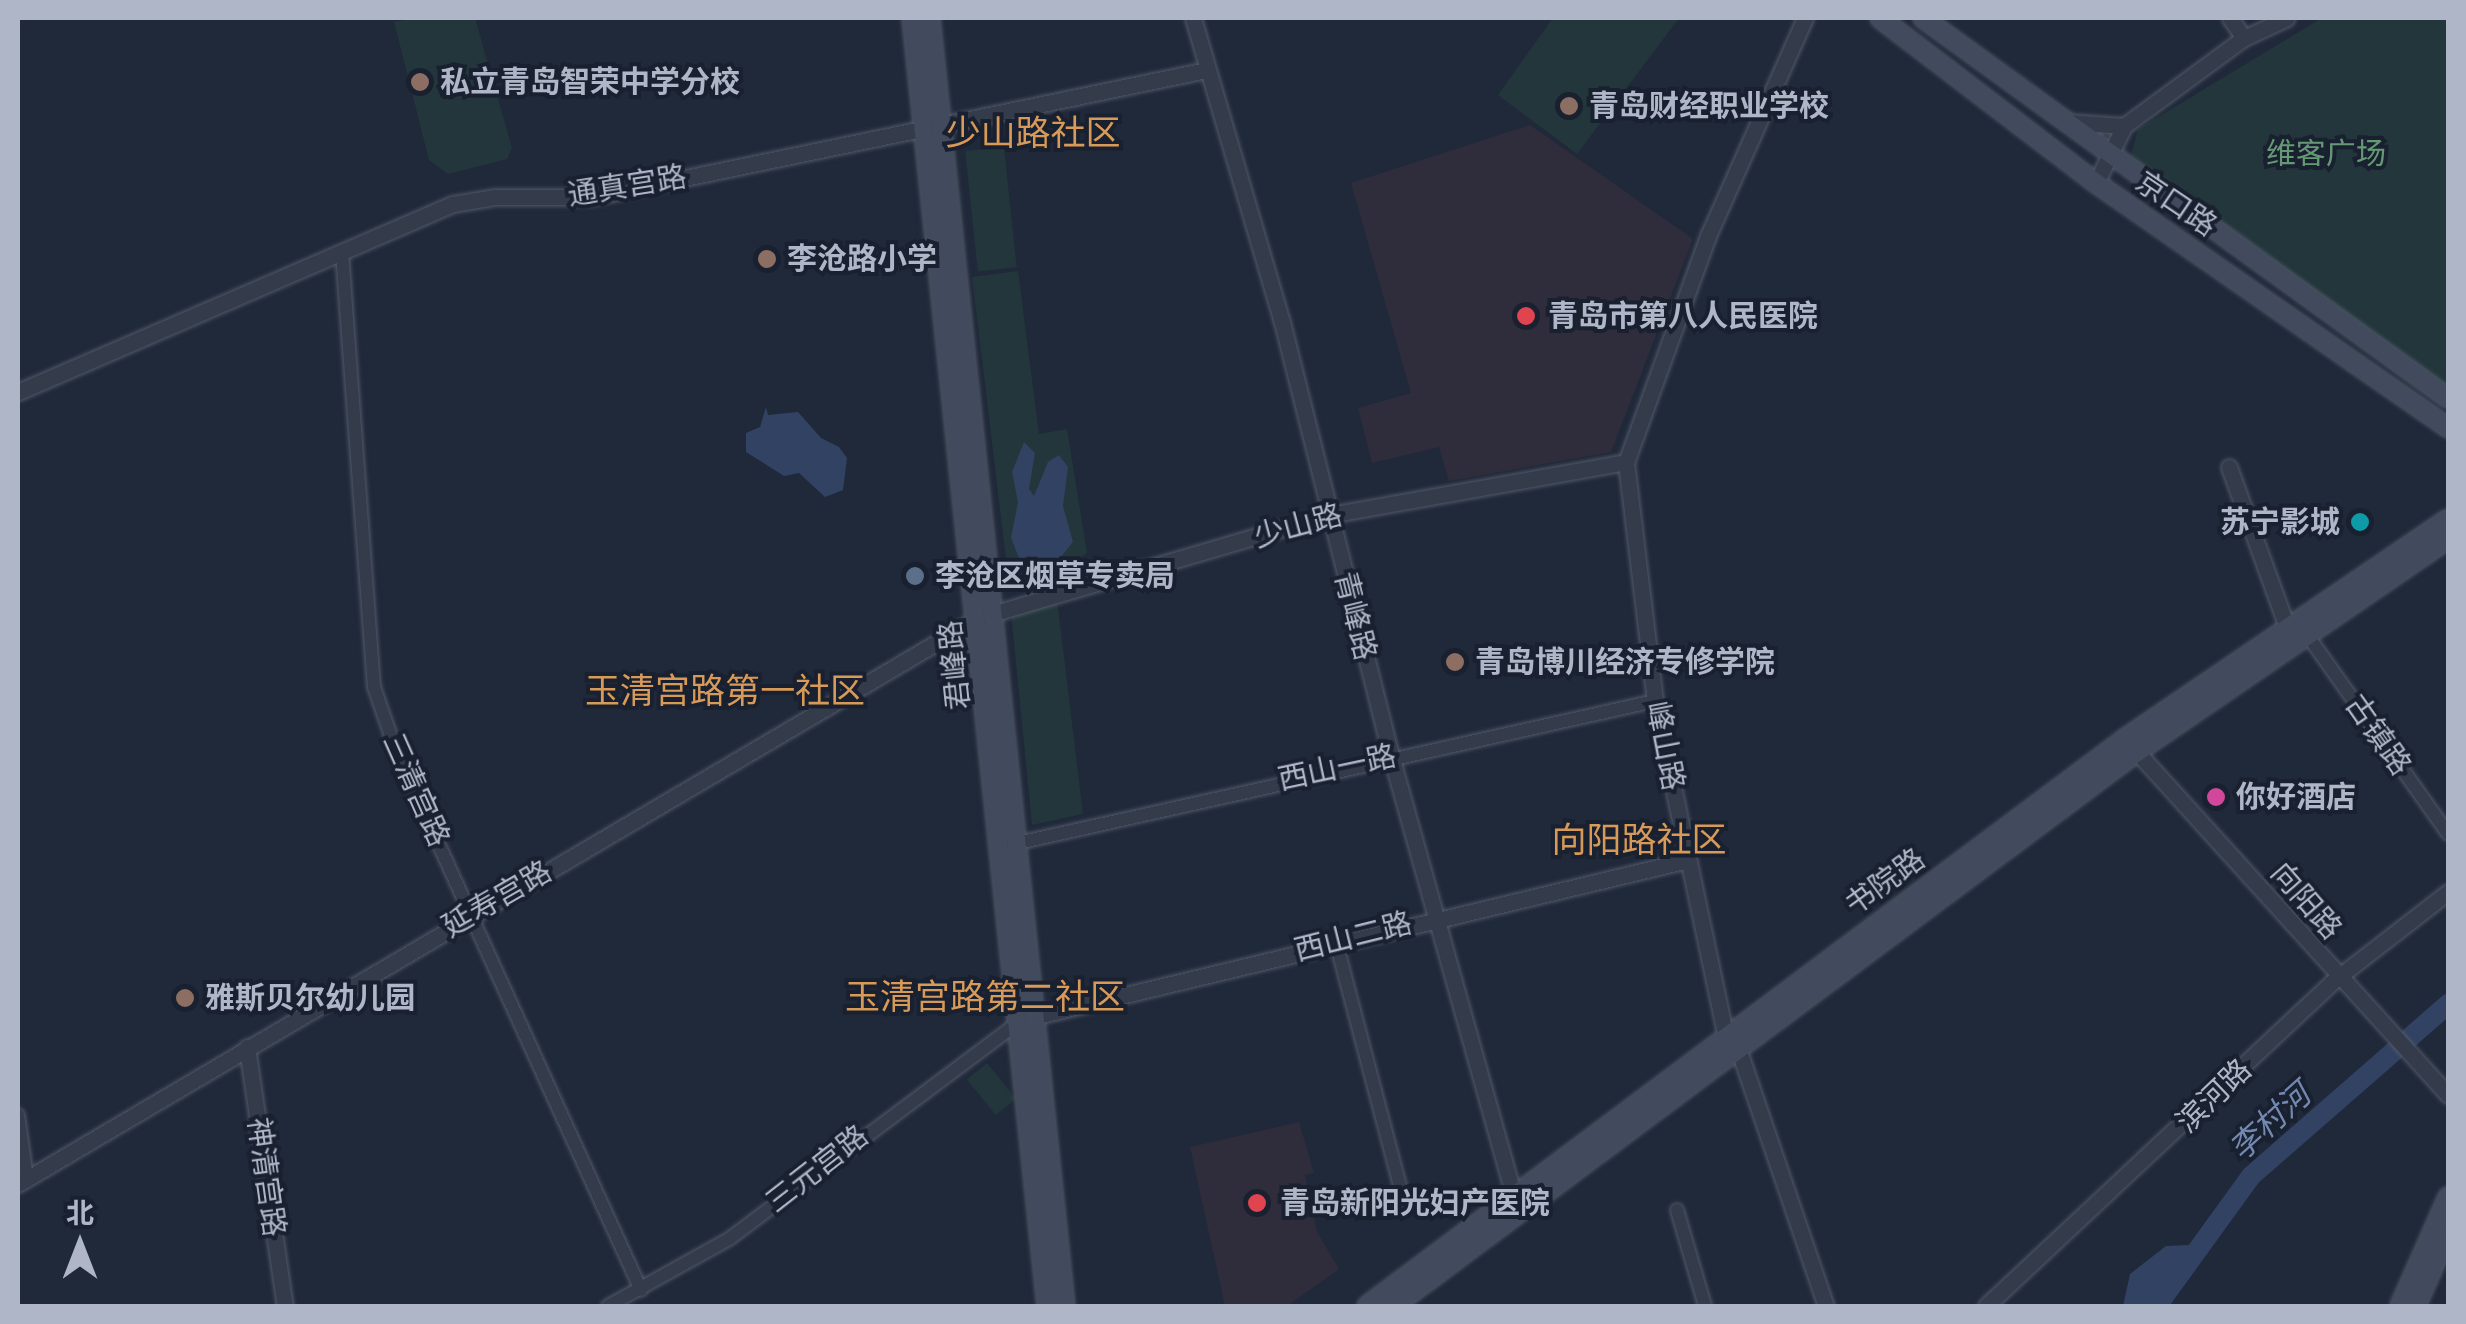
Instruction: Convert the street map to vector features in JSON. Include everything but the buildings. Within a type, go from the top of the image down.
[{"type":"main road","name":"君峰路","points":[[912,18],[934,124]]},
{"type":"main road","name":"君峰路","points":[[930,18],[934,124],[1011,844],[1020,1020],[1047,1306]]},
{"type":"main road","name":"京口路","points":[[1880,18],[2096,183],[2448,428]]},
{"type":"main road","name":"京口路","points":[[1924,18],[2109,157],[2448,398]]},
{"type":"main road","name":"书院路","points":[[1394,1306],[1516,1204],[1731,1040],[2287,627],[2448,519]]},
{"type":"main road","name":"书院路","points":[[2132,745],[2308,636],[2448,540]]},
{"type":"main road","name":"君峰路","points":[[1011,844],[1039,1014],[1065,1306]]},
{"type":"main road","points":[[2400,1306],[2448,1197]]},
{"type":"main road","name":"书院路","points":[[1367,1306],[1516,1204]]},
{"type":"main road","points":[[2416,1306],[2448,1234]]},
{"type":"street","name":"青峰路","points":[[1193,18],[1282,322],[1391,756],[1516,1204]]},
{"type":"street","name":"峰山路","points":[[1805,18],[1708,236],[1626,462],[1655,701],[1688,860],[1731,1040],[1826,1306]]},
{"type":"street","points":[[2230,18],[2244,38]]},
{"type":"street","points":[[2096,183],[2124,126],[2244,38],[2288,18]]},
{"type":"street","name":"通真宫路","points":[[18,392],[480,197],[593,197],[1206,70]]},
{"type":"street","points":[[2061,120],[2124,126]]},
{"type":"street","name":"三清宫路","points":[[342,252],[374,686],[471,914],[641,1290]]},
{"type":"street","name":"少山路","points":[[987,614],[1330,516],[1626,462]]},
{"type":"street","points":[[2229,467],[2287,627]]},
{"type":"street","name":"延寿宫路","points":[[22,1181],[987,614]]},
{"type":"street","name":"古镇路","points":[[2308,636],[2448,834]]},
{"type":"street","name":"西山一路","points":[[1011,844],[1391,756],[1655,701]]},
{"type":"street","name":"向阳路","points":[[2132,745],[2342,983],[2448,1096]]},
{"type":"street","name":"西山二路","points":[[1020,1020],[1688,860]]},
{"type":"street","name":"滨河路","points":[[1991,1303],[2342,983],[2448,892]]},
{"type":"street","points":[[1336,942],[1405,1205]]},
{"type":"street","name":"三元宫路","points":[[608,1306],[728,1239],[1020,1020]]},
{"type":"street","name":"神清宫路","points":[[247,1047],[286,1306]]},
{"type":"street","points":[[18,1115],[22,1181]]},
{"type":"street","points":[[1677,1210],[1705,1306]]},
{"type":"shaded area","name":"青岛市第八人民医院","points":[[1530,125],[1693,239],[1611,452],[1449,481],[1439,447],[1372,463],[1358,408],[1411,393],[1351,183]]},
{"type":"shaded area","name":"青岛新阳光妇产医院","points":[[1299,1122],[1314,1173],[1305,1175],[1317,1232],[1339,1269],[1287,1306],[1225,1306],[1190,1147]]},
{"type":"green space","points":[[475,18],[512,148],[507,159],[448,174],[429,160],[394,22]]},
{"type":"green space","name":"青岛财经职业学校","points":[[1553,18],[1679,18],[1577,154],[1498,95]]},
{"type":"green space","name":"维客广场","points":[[2322,18],[2448,18],[2448,393],[2130,160],[2138,129]]},
{"type":"green space","points":[[1004,147],[1017,267],[978,271],[965,151]]},
{"type":"green space","points":[[1018,271],[1039,434],[1067,429],[1087,553],[1054,575],[1009,584],[972,277]]},
{"type":"green space","points":[[1057,599],[1083,814],[1032,825],[1011,612]]},
{"type":"green space","points":[[987,1063],[1016,1099],[996,1115],[967,1079]]},
{"type":"water","points":[[766,407],[768,415],[798,412],[821,438],[839,447],[847,458],[843,490],[825,497],[799,473],[784,476],[746,452],[746,433],[760,427]]},
{"type":"water","points":[[1024,442],[1035,453],[1029,489],[1034,496],[1048,462],[1059,455],[1068,467],[1063,506],[1073,542],[1061,557],[1023,568],[1011,538],[1018,502],[1012,472]]},
{"type":"water","points":[[2211,1244],[2166,1306],[2123,1306],[2130,1274],[2166,1246]]},
{"type":"waterway","name":"李村河","points":[[2157,1306],[2251,1176],[2448,1004]]},
{"type":"place","name":"私立青岛智荣中学分校","points":[[420,82]]},
{"type":"place","name":"青岛财经职业学校","points":[[1569,106]]},
{"type":"place","name":"李沧路小学","points":[[767,259]]},
{"type":"place","name":"青岛市第八人民医院","points":[[1526,316]]},
{"type":"place","name":"苏宁影城","points":[[2360,522]]},
{"type":"place","name":"李沧区烟草专卖局","points":[[915,576]]},
{"type":"place","name":"青岛博川经济专修学院","points":[[1455,662]]},
{"type":"place","name":"你好酒店","points":[[2216,797]]},
{"type":"place","name":"雅斯贝尔幼儿园","points":[[185,998]]},
{"type":"place","name":"青岛新阳光妇产医院","points":[[1257,1203]]},
{"type":"district","name":"少山路社区","points":[[1033,133]]},
{"type":"district","name":"玉清宫路第一社区","points":[[725,691]]},
{"type":"district","name":"向阳路社区","points":[[1639,840]]},
{"type":"district","name":"玉清宫路第二社区","points":[[985,997]]}]
